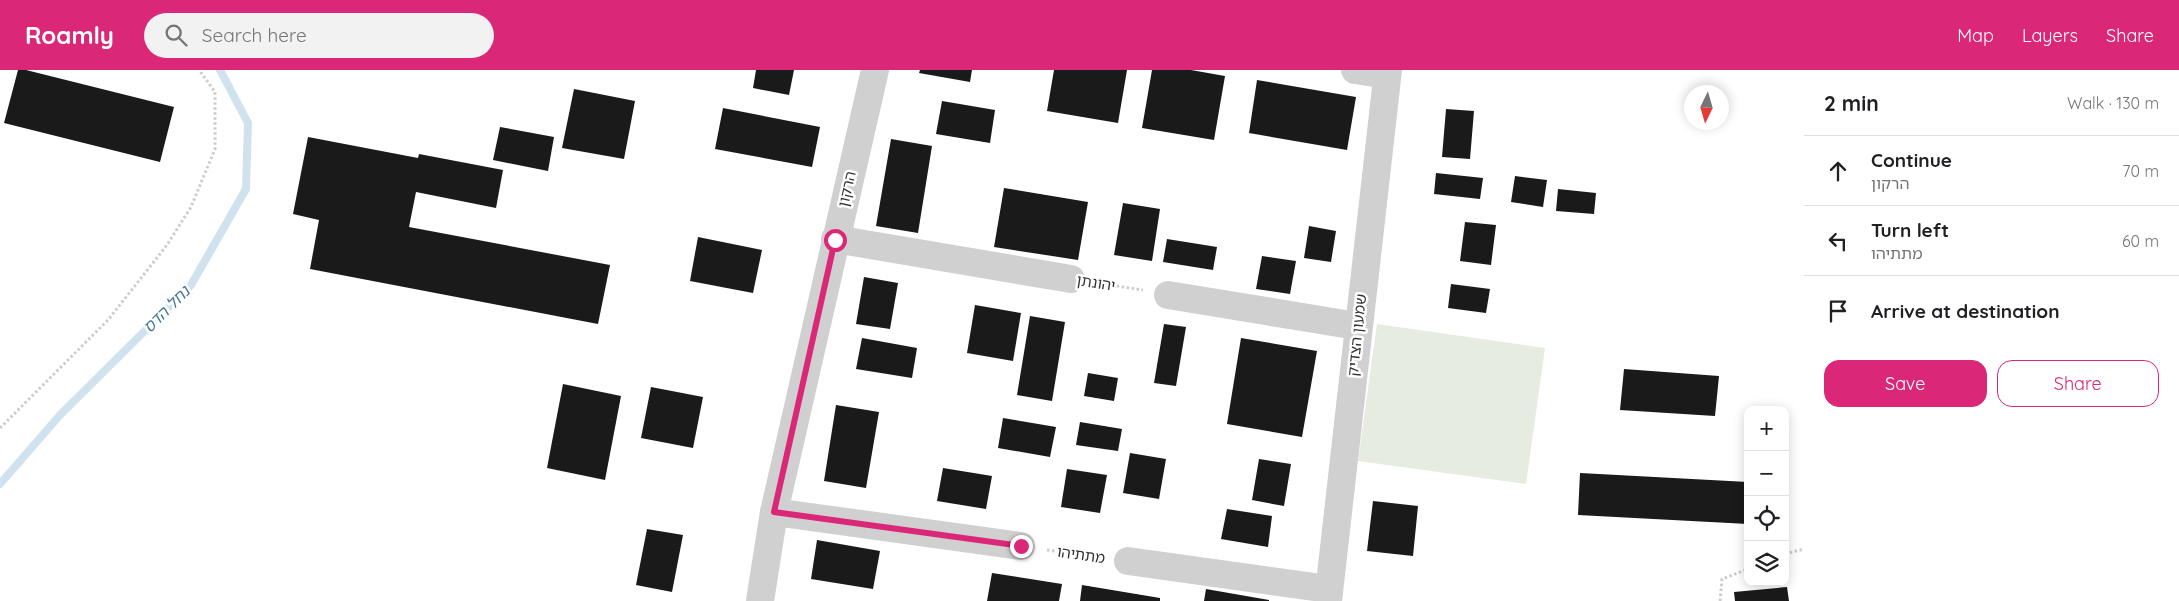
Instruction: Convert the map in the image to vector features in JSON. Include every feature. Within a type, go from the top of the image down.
[{"type":"street","name":"הרקון","points":[[760,601],[774,512],[874,70]]},
{"type":"street","points":[[1355,70],[1387,72]]},
{"type":"street","name":"שמעון הצדיק","points":[[1328,595],[1387,72]]},
{"type":"street","name":"יהונתן","points":[[835,240],[1072,278]]},
{"type":"street","points":[[1168,295],[1357,326]]},
{"type":"street","points":[[774,512],[1021,546]]},
{"type":"street","points":[[1128,561],[1328,595]]},
{"type":"path","points":[[0,428],[108,320],[167,245],[191,208],[215,149],[215,92],[199,70]]},
{"type":"path","name":"יהונתן","points":[[1072,278],[1168,295]]},
{"type":"path","name":"מתתיהו","points":[[1021,546],[1128,561]]},
{"type":"path","points":[[1789,553],[1804,549]]},
{"type":"path","points":[[1720,601],[1722,579],[1744,571]]},
{"type":"shaded area","points":[[1377,324],[1545,348],[1526,484],[1358,461]]},
{"type":"building","points":[[18,70],[26,70],[174,107],[160,162],[4,123]]},
{"type":"building","points":[[756,70],[794,70],[789,95],[753,88]]},
{"type":"building","points":[[920,70],[972,70],[970,82],[919,73]]},
{"type":"building","points":[[1054,70],[1127,70],[1118,123],[1047,111]]},
{"type":"building","points":[[1152,70],[1191,70],[1225,76],[1214,140],[1142,128]]},
{"type":"building","points":[[1257,80],[1356,97],[1347,150],[1249,133]]},
{"type":"building","points":[[574,89],[635,101],[624,159],[562,148]]},
{"type":"building","points":[[942,101],[995,110],[990,143],[936,134]]},
{"type":"building","points":[[723,108],[820,127],[812,167],[715,149]]},
{"type":"building","points":[[1446,109],[1474,111],[1470,159],[1442,157]]},
{"type":"building","points":[[500,127],[554,137],[548,171],[493,160]]},
{"type":"building","points":[[308,137],[418,158],[419,154],[503,170],[496,208],[416,192],[409,227],[610,265],[598,324],[310,269],[319,220],[293,214]]},
{"type":"building","points":[[891,139],[932,146],[918,233],[876,226]]},
{"type":"building","points":[[1436,173],[1483,178],[1480,199],[1434,194]]},
{"type":"building","points":[[1515,176],[1547,180],[1543,207],[1511,202]]},
{"type":"building","points":[[1004,188],[1088,202],[1078,260],[994,247]]},
{"type":"building","points":[[1558,189],[1596,193],[1594,214],[1556,211]]},
{"type":"building","points":[[1123,203],[1160,209],[1152,261],[1114,255]]},
{"type":"building","points":[[1465,222],[1496,225],[1491,265],[1460,261]]},
{"type":"building","points":[[1309,226],[1336,231],[1331,262],[1304,258]]},
{"type":"building","points":[[698,237],[762,250],[753,293],[690,281]]},
{"type":"building","points":[[1167,239],[1217,247],[1213,270],[1163,262]]},
{"type":"building","points":[[1262,256],[1296,261],[1290,294],[1256,289]]},
{"type":"building","points":[[864,277],[898,283],[890,329],[856,324]]},
{"type":"building","points":[[1451,284],[1490,289],[1486,313],[1448,308]]},
{"type":"building","points":[[975,305],[1021,313],[1013,361],[967,353]]},
{"type":"building","points":[[1030,316],[1065,322],[1052,401],[1017,395]]},
{"type":"building","points":[[1164,324],[1186,327],[1176,386],[1154,383]]},
{"type":"building","points":[[862,338],[917,348],[912,378],[856,369]]},
{"type":"building","points":[[1241,338],[1317,351],[1302,437],[1227,424]]},
{"type":"building","points":[[1624,369],[1719,376],[1715,416],[1620,410]]},
{"type":"building","points":[[1088,373],[1118,378],[1114,401],[1084,396]]},
{"type":"building","points":[[563,384],[621,396],[605,480],[547,468]]},
{"type":"building","points":[[651,387],[703,397],[693,448],[641,438]]},
{"type":"building","points":[[836,405],[879,412],[866,488],[824,481]]},
{"type":"building","points":[[1003,418],[1056,427],[1050,457],[998,448]]},
{"type":"building","points":[[1080,422],[1122,429],[1118,451],[1076,445]]},
{"type":"building","points":[[1130,453],[1166,459],[1159,499],[1123,493]]},
{"type":"building","points":[[1259,459],[1291,464],[1284,506],[1252,500]]},
{"type":"building","points":[[943,468],[992,476],[986,509],[937,501]]},
{"type":"building","points":[[1067,469],[1107,475],[1100,513],[1061,507]]},
{"type":"building","points":[[1580,473],[1744,482],[1744,524],[1578,515]]},
{"type":"building","points":[[1373,501],[1418,506],[1413,556],[1367,551]]},
{"type":"building","points":[[1227,509],[1272,516],[1268,547],[1221,539]]},
{"type":"building","points":[[647,529],[683,535],[672,592],[636,585]]},
{"type":"building","points":[[817,540],[880,551],[873,589],[811,579]]},
{"type":"building","points":[[992,573],[1062,584],[1059,601],[987,601]]},
{"type":"building","points":[[1082,585],[1160,598],[1160,601],[1080,601]]},
{"type":"building","points":[[1787,587],[1789,601],[1735,601],[1734,592]]},
{"type":"building","points":[[1206,589],[1269,600],[1269,601],[1204,601]]},
{"type":"waterway","name":"נחל הדס","points":[[0,484],[60,415],[191,285],[246,189],[248,123],[220,70]]},
{"type":"route","points":[[835,240],[774,512],[1021,546]]}]
